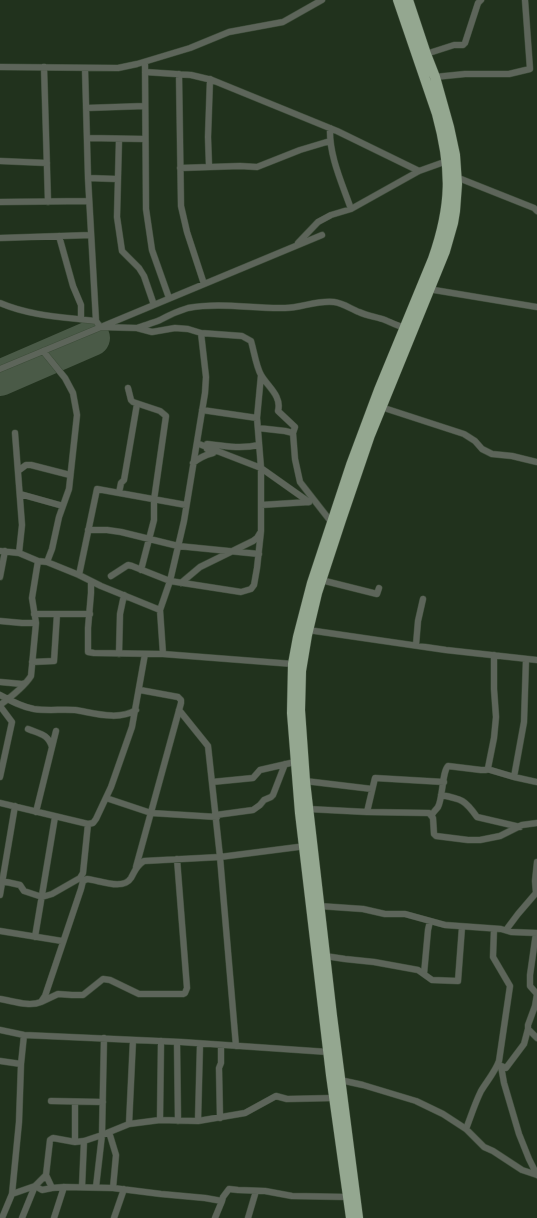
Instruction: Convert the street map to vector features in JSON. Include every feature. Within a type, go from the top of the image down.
[{"type":"highway","points":[[351,1218],[328,1052],[308,845],[308,809],[299,696],[302,661],[308,630],[321,580],[360,462],[426,288],[445,220],[448,193],[448,161],[442,131],[398,0]]},
{"type":"highway","points":[[358,1218],[319,906],[295,762],[292,699],[293,664],[296,643],[318,565],[360,438],[405,328],[445,251],[453,223],[456,177],[455,155],[435,77],[408,0]]},
{"type":"street","points":[[0,67],[118,68],[145,62],[190,48],[229,32],[283,22],[312,2],[322,0]]},
{"type":"street","points":[[426,54],[463,45],[465,43],[478,3],[481,0]]},
{"type":"street","points":[[525,0],[530,69]]},
{"type":"street","points":[[145,62],[146,208],[149,239],[170,298]]},
{"type":"street","points":[[44,67],[48,202]]},
{"type":"street","points":[[86,68],[89,201],[96,321],[100,327]]},
{"type":"street","points":[[435,77],[465,74],[510,74],[537,68]]},
{"type":"street","points":[[145,72],[191,75],[210,79],[330,128],[418,171]]},
{"type":"street","points":[[178,74],[181,206],[187,232],[204,284]]},
{"type":"street","points":[[209,166],[208,137],[210,79]]},
{"type":"street","points":[[86,108],[145,106]]},
{"type":"street","points":[[330,128],[330,141],[336,165],[351,209]]},
{"type":"street","points":[[87,138],[145,139]]},
{"type":"street","points":[[119,139],[117,217],[122,251],[139,268],[144,276],[154,305]]},
{"type":"street","points":[[180,168],[209,166],[257,167],[300,150],[330,141]]},
{"type":"street","points":[[0,161],[47,163]]},
{"type":"street","points":[[296,246],[318,222],[331,215],[351,209],[418,171],[448,161]]},
{"type":"street","points":[[456,177],[534,208],[537,211]]},
{"type":"street","points":[[88,178],[117,179]]},
{"type":"street","points":[[0,202],[89,201]]},
{"type":"street","points":[[0,238],[91,235]]},
{"type":"street","points":[[0,368],[322,235]]},
{"type":"street","points":[[59,236],[72,286],[81,305],[81,319]]},
{"type":"street","points":[[426,288],[537,307]]},
{"type":"street","points":[[137,328],[175,312],[202,306],[235,305],[256,308],[292,308],[332,302],[405,328]]},
{"type":"street","points":[[0,303],[22,311],[96,321]]},
{"type":"street","points":[[100,327],[137,328],[152,332],[175,328],[188,329],[201,333],[242,336],[251,341],[261,374],[278,399],[278,411],[295,427],[293,433],[294,459],[300,482],[312,502],[332,523]]},
{"type":"street","points":[[163,654],[160,610],[170,581],[178,546],[198,443],[205,393],[206,377],[201,333]]},
{"type":"street","points":[[43,351],[65,378],[73,393],[77,415],[69,489],[59,517],[52,549],[47,562]]},
{"type":"street","points":[[111,576],[128,566],[170,581],[181,583],[241,592],[250,589],[254,585],[258,568],[261,532],[261,468],[257,418],[261,374]]},
{"type":"street","points":[[128,388],[131,400],[133,402],[160,411],[166,416],[154,500],[154,520],[141,570]]},
{"type":"street","points":[[118,493],[120,483],[124,480],[137,404]]},
{"type":"street","points":[[381,407],[464,434],[475,441],[482,449],[492,454],[512,456],[537,462]]},
{"type":"street","points":[[202,410],[257,418]]},
{"type":"street","points":[[258,428],[293,433]]},
{"type":"street","points":[[15,433],[22,525],[19,553]]},
{"type":"street","points":[[198,443],[261,468],[312,502]]},
{"type":"street","points":[[198,443],[239,448],[259,445]]},
{"type":"street","points":[[193,463],[207,454],[213,453],[198,443]]},
{"type":"street","points":[[18,471],[26,465],[31,465],[70,475]]},
{"type":"street","points":[[79,575],[97,489],[186,505]]},
{"type":"street","points":[[20,494],[63,506]]},
{"type":"street","points":[[261,505],[312,502]]},
{"type":"street","points":[[88,530],[121,532],[178,546],[259,554]]},
{"type":"street","points":[[181,583],[200,567],[257,538],[261,532]]},
{"type":"street","points":[[0,577],[2,551],[19,553],[38,561],[47,562],[160,610]]},
{"type":"street","points":[[0,777],[12,726],[11,719],[0,706],[31,676],[36,623],[32,598],[38,561]]},
{"type":"street","points":[[321,580],[377,594],[379,588]]},
{"type":"street","points":[[91,581],[88,652],[163,654],[293,664]]},
{"type":"street","points":[[119,654],[120,614],[124,595]]},
{"type":"street","points":[[416,646],[418,621],[423,600]]},
{"type":"street","points":[[34,614],[90,614]]},
{"type":"street","points":[[32,662],[54,662],[57,614]]},
{"type":"street","points":[[0,620],[36,623]]},
{"type":"street","points":[[308,630],[416,646],[537,660]]},
{"type":"street","points":[[0,803],[88,824],[92,823],[96,819],[111,787],[132,727],[140,690],[145,654]]},
{"type":"street","points":[[487,769],[492,751],[496,717],[494,655]]},
{"type":"street","points":[[514,777],[524,722],[526,659]]},
{"type":"street","points":[[0,682],[25,683]]},
{"type":"street","points":[[41,1002],[45,996],[62,942],[84,881],[86,879],[117,885],[126,883],[130,880],[135,869],[181,703],[181,700],[178,697],[140,690]]},
{"type":"street","points":[[0,695],[19,705],[35,709],[75,710],[111,715],[129,714],[136,710]]},
{"type":"street","points":[[179,710],[208,746],[217,816],[236,1046]]},
{"type":"street","points":[[28,730],[46,736],[52,747]]},
{"type":"street","points":[[36,812],[56,730]]},
{"type":"street","points":[[212,782],[253,778],[260,770],[295,762]]},
{"type":"street","points":[[106,798],[151,813],[217,816],[253,810],[264,800],[273,795],[285,764]]},
{"type":"street","points":[[537,782],[487,769],[481,770],[448,766],[445,769],[444,782],[438,806],[432,815],[434,834],[436,836],[468,840],[480,840],[500,836],[520,827],[537,823]]},
{"type":"street","points":[[367,812],[375,778],[444,782]]},
{"type":"street","points":[[305,781],[372,789]]},
{"type":"street","points":[[441,794],[458,798],[468,804],[477,817],[520,827]]},
{"type":"street","points":[[0,895],[14,806]]},
{"type":"street","points":[[308,809],[429,813],[432,815]]},
{"type":"street","points":[[35,937],[55,817]]},
{"type":"street","points":[[2,881],[20,885],[24,892],[42,897],[52,894],[80,878],[83,873],[88,824]]},
{"type":"street","points":[[135,869],[144,861],[220,857],[308,845]]},
{"type":"street","points":[[0,999],[27,1004],[37,1004],[58,994],[83,995],[103,978],[140,994],[185,993],[187,988],[177,859]]},
{"type":"street","points":[[506,930],[536,893],[535,881],[537,862]]},
{"type":"street","points":[[319,906],[363,909],[385,914],[405,914],[445,925],[494,928],[511,932],[536,933],[530,975],[530,986],[537,994],[536,1007],[528,1025],[524,1044],[506,1068],[499,1065]]},
{"type":"street","points":[[424,974],[430,921]]},
{"type":"street","points":[[325,956],[374,962],[418,970],[432,980],[458,981],[462,927]]},
{"type":"street","points":[[494,928],[493,957],[510,986],[499,1065],[519,1134],[537,1175]]},
{"type":"street","points":[[0,931],[62,942]]},
{"type":"street","points":[[528,1029],[537,1038]]},
{"type":"street","points":[[0,1030],[24,1035],[161,1041],[328,1052]]},
{"type":"street","points":[[2,1218],[12,1194],[19,1122],[21,1064],[24,1035]]},
{"type":"street","points":[[96,1188],[102,1135],[104,1038]]},
{"type":"street","points":[[128,1124],[134,1040]]},
{"type":"street","points":[[160,1120],[161,1041]]},
{"type":"street","points":[[177,1042],[178,1121]]},
{"type":"street","points":[[198,1121],[200,1044]]},
{"type":"street","points":[[220,1118],[219,1068],[221,1063],[221,1045]]},
{"type":"street","points":[[0,1061],[21,1064]]},
{"type":"street","points":[[466,1129],[475,1102],[499,1065]]},
{"type":"street","points":[[340,1080],[363,1085],[416,1102],[443,1114],[466,1129],[484,1146],[522,1170],[537,1175]]},
{"type":"street","points":[[52,1188],[46,1175],[50,1140],[53,1138],[75,1142],[84,1141],[128,1124],[160,1120],[198,1121],[245,1114],[276,1096],[287,1099],[334,1098]]},
{"type":"street","points":[[51,1101],[103,1102]]},
{"type":"street","points":[[75,1102],[75,1142]]},
{"type":"street","points":[[109,1132],[116,1155],[113,1188]]},
{"type":"street","points":[[82,1187],[84,1141]]},
{"type":"street","points":[[22,1218],[35,1186],[46,1175]]},
{"type":"street","points":[[12,1194],[35,1186],[42,1190],[64,1187],[113,1188],[222,1201]]},
{"type":"street","points":[[54,1218],[64,1187]]},
{"type":"street","points":[[114,1218],[124,1189]]},
{"type":"street","points":[[216,1218],[223,1197],[229,1189],[266,1191],[292,1196],[348,1197]]},
{"type":"street","points":[[248,1218],[256,1191]]},
{"type":"runway","points":[[0,378],[92,338]]}]
